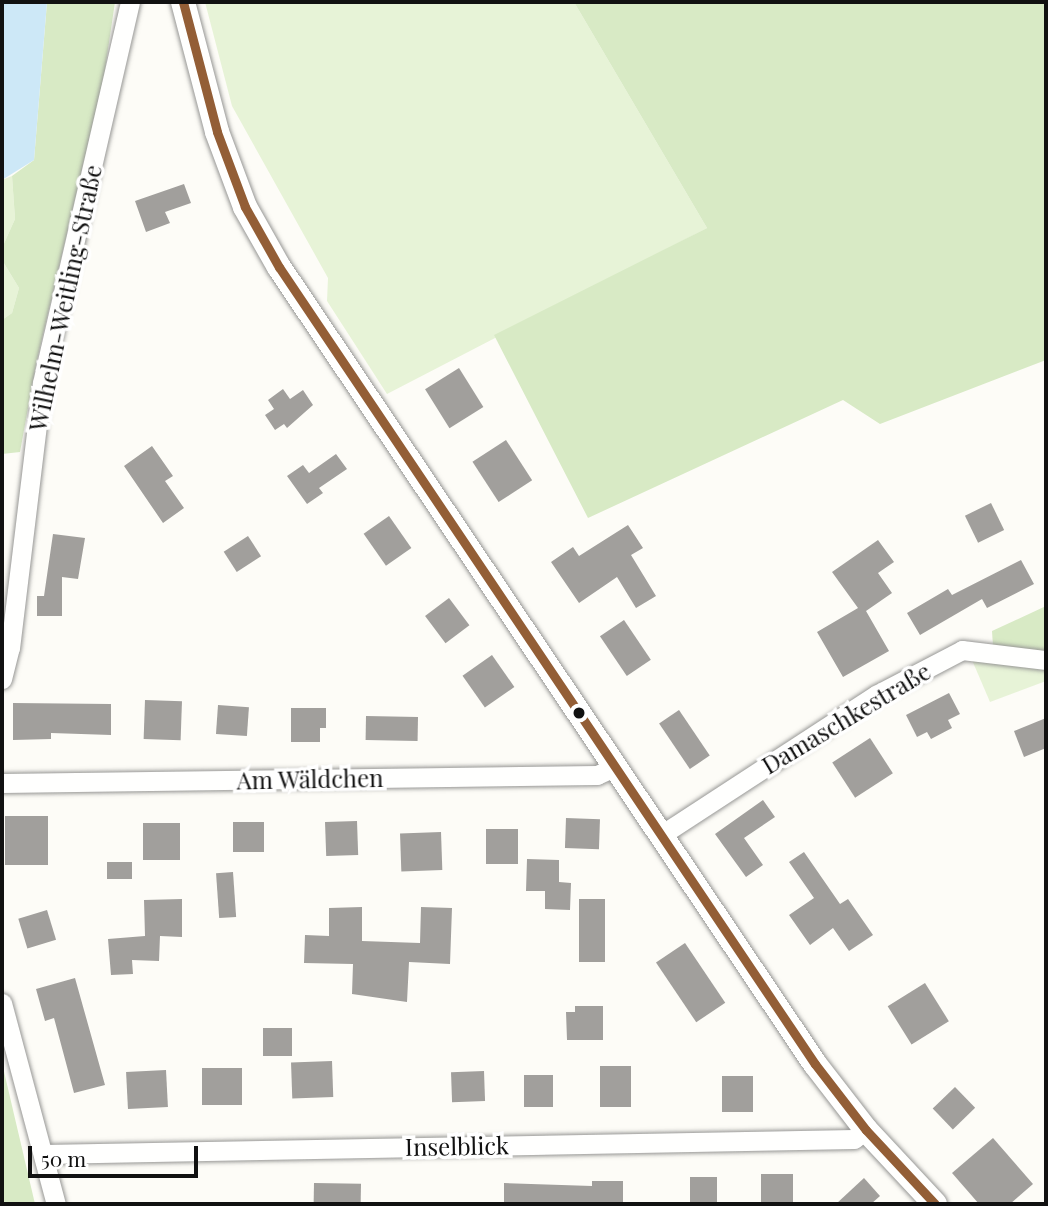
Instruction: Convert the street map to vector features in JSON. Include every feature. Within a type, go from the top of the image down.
[{"type":"street","name":"Wilhelm-Weitling-Straße","points":[[2,679],[10,648],[42,383],[130,2]]},
{"type":"street","points":[[183,2],[217,132],[245,207],[279,268],[815,1064],[866,1130],[935,1204]]},
{"type":"street","name":"Damaschkestraße","points":[[661,835],[876,695],[962,650],[1046,660]]},
{"type":"street","name":"Am Wäldchen","points":[[2,783],[597,775],[616,766]]},
{"type":"street","points":[[2,1003],[56,1204]]},
{"type":"street","name":"Inselblick","points":[[44,1154],[854,1139],[866,1130]]},
{"type":"green space","points":[[47,2],[115,2],[104,76],[36,364],[20,452],[2,454],[2,320],[12,313],[19,288],[2,260],[2,248],[15,219],[12,176],[34,160]]},
{"type":"green space","points":[[205,2],[574,2],[707,228],[387,394],[327,301],[328,278],[232,106]]},
{"type":"green space","points":[[574,2],[1046,2],[1046,360],[880,424],[843,400],[588,518],[494,335],[707,228]]},
{"type":"green space","points":[[12,176],[15,219],[2,248],[2,180]]},
{"type":"green space","points":[[2,260],[19,288],[12,313],[2,320]]},
{"type":"green space","points":[[1046,606],[1046,652],[993,646],[992,631]]},
{"type":"green space","points":[[972,660],[1046,668],[1046,681],[990,702]]},
{"type":"green space","points":[[2,1063],[35,1204],[2,1204]]},
{"type":"water","points":[[2,2],[47,2],[34,160],[2,180]]},
{"type":"building","points":[[184,184],[191,203],[165,212],[170,223],[146,232],[135,201]]},
{"type":"building","points":[[459,368],[483,407],[449,428],[425,389]]},
{"type":"building","points":[[283,389],[290,399],[303,390],[313,405],[287,428],[284,424],[275,430],[265,415],[274,409],[268,400]]},
{"type":"building","points":[[506,440],[532,480],[499,502],[472,462]]},
{"type":"building","points":[[152,446],[173,476],[165,481],[184,508],[163,523],[124,466]]},
{"type":"building","points":[[336,454],[347,469],[319,488],[323,493],[307,504],[287,476],[303,465],[309,473]]},
{"type":"building","points":[[991,503],[1004,530],[978,543],[965,516]]},
{"type":"building","points":[[389,516],[411,548],[386,566],[364,534]]},
{"type":"building","points":[[628,525],[643,548],[631,555],[656,596],[636,608],[617,577],[579,603],[551,562],[573,547],[579,556]]},
{"type":"building","points":[[53,534],[85,538],[78,579],[62,577],[62,616],[37,616],[37,596],[44,596]]},
{"type":"building","points":[[248,536],[261,556],[237,572],[224,552]]},
{"type":"building","points":[[878,540],[894,562],[878,573],[892,593],[866,611],[889,651],[843,677],[817,632],[858,608],[832,572]]},
{"type":"building","points":[[1021,560],[1034,584],[987,608],[982,599],[920,635],[907,613],[948,589],[952,595]]},
{"type":"building","points":[[449,598],[469,625],[446,643],[425,616]]},
{"type":"building","points":[[624,620],[651,660],[627,676],[600,636]]},
{"type":"building","points":[[492,655],[514,687],[485,708],[463,676]]},
{"type":"building","points":[[949,693],[960,714],[948,720],[952,728],[931,739],[927,732],[917,737],[906,715]]},
{"type":"building","points":[[145,700],[182,701],[181,740],[144,739]]},
{"type":"building","points":[[13,703],[111,704],[111,735],[51,733],[51,739],[13,740]]},
{"type":"building","points":[[218,705],[249,707],[247,736],[216,734]]},
{"type":"building","points":[[291,708],[326,708],[326,728],[320,728],[320,742],[291,742]]},
{"type":"building","points":[[679,710],[710,756],[690,769],[659,723]]},
{"type":"building","points":[[366,716],[418,717],[418,741],[366,740]]},
{"type":"building","points":[[1046,718],[1046,748],[1024,757],[1014,731]]},
{"type":"building","points":[[870,738],[893,773],[855,798],[832,763]]},
{"type":"building","points":[[763,800],[775,817],[744,838],[763,865],[746,877],[715,834]]},
{"type":"building","points":[[5,816],[48,816],[48,865],[5,865]]},
{"type":"building","points":[[566,818],[600,819],[599,849],[565,848]]},
{"type":"building","points":[[357,821],[358,855],[326,856],[325,822]]},
{"type":"building","points":[[233,822],[264,822],[264,852],[233,852]]},
{"type":"building","points":[[143,823],[180,823],[180,860],[143,860]]},
{"type":"building","points":[[486,829],[518,829],[518,864],[486,864]]},
{"type":"building","points":[[441,832],[442,870],[401,871],[400,833]]},
{"type":"building","points":[[804,852],[840,904],[848,899],[873,935],[849,951],[833,928],[810,945],[789,915],[814,898],[789,862]]},
{"type":"building","points":[[527,859],[559,860],[559,882],[571,883],[570,910],[545,909],[545,891],[526,891]]},
{"type":"building","points":[[107,862],[132,862],[132,879],[107,879]]},
{"type":"building","points":[[233,872],[236,917],[219,918],[216,873]]},
{"type":"building","points":[[182,899],[182,937],[160,936],[159,961],[132,960],[133,974],[111,975],[108,939],[145,936],[144,900]]},
{"type":"building","points":[[579,899],[605,899],[605,962],[579,962]]},
{"type":"building","points":[[362,907],[362,941],[420,943],[421,907],[452,908],[450,964],[409,962],[407,1002],[352,994],[353,964],[304,963],[305,935],[329,936],[329,908]]},
{"type":"building","points":[[47,910],[56,940],[27,948],[18,919]]},
{"type":"building","points":[[685,943],[725,1003],[696,1022],[656,963]]},
{"type":"building","points":[[75,978],[105,1085],[74,1093],[54,1018],[45,1021],[36,989]]},
{"type":"building","points":[[925,983],[949,1021],[912,1044],[888,1006]]},
{"type":"building","points":[[575,1006],[603,1006],[603,1040],[567,1040],[566,1012],[575,1012]]},
{"type":"building","points":[[263,1028],[292,1028],[292,1056],[263,1056]]},
{"type":"building","points":[[332,1061],[333,1097],[292,1098],[291,1062]]},
{"type":"building","points":[[600,1066],[631,1066],[631,1107],[600,1107]]},
{"type":"building","points":[[202,1068],[242,1068],[242,1105],[202,1105]]},
{"type":"building","points":[[166,1070],[168,1107],[128,1109],[126,1072]]},
{"type":"building","points":[[484,1071],[485,1101],[452,1102],[451,1072]]},
{"type":"building","points":[[524,1075],[553,1075],[553,1107],[524,1107]]},
{"type":"building","points":[[722,1076],[753,1076],[753,1112],[722,1112]]},
{"type":"building","points":[[955,1087],[975,1108],[953,1129],[933,1109]]},
{"type":"building","points":[[993,1138],[1033,1184],[1010,1204],[979,1204],[952,1173]]},
{"type":"building","points":[[761,1174],[793,1174],[793,1204],[761,1204]]},
{"type":"building","points":[[690,1177],[717,1177],[717,1204],[690,1204]]},
{"type":"building","points":[[864,1178],[880,1196],[871,1204],[836,1204]]},
{"type":"building","points":[[592,1181],[623,1181],[623,1204],[504,1204],[504,1183],[592,1186]]},
{"type":"building","points":[[314,1183],[361,1184],[361,1204],[314,1204]]},
{"type":"transit line","points":[[183,2],[217,132],[245,207],[279,267],[815,1064],[866,1130],[935,1204]]}]
